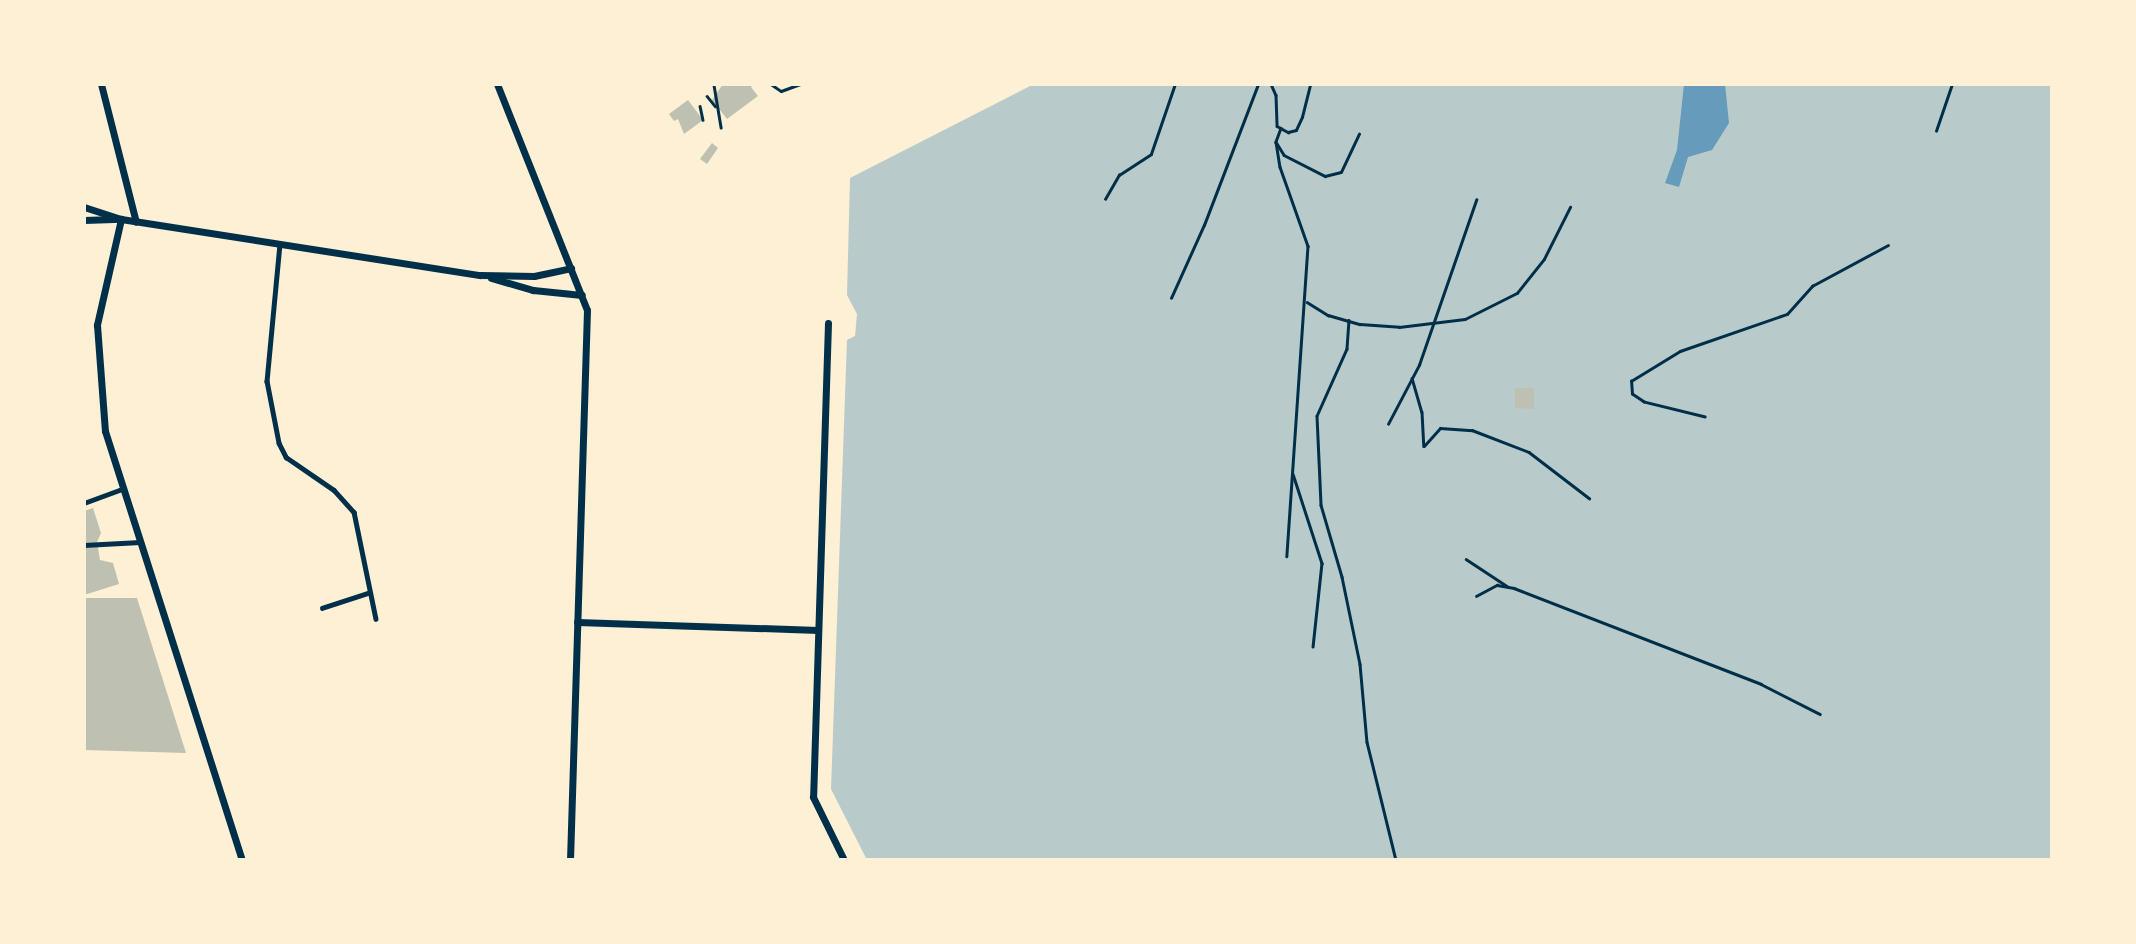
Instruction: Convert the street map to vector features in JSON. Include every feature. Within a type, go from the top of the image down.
[{"type":"street","points":[[101,84],[136,222]]},
{"type":"street","points":[[496,84],[587,310],[570,860]]},
{"type":"street","points":[[84,207],[136,222],[480,275],[533,290],[582,295]]},
{"type":"street","points":[[84,220],[121,219]]},
{"type":"street","points":[[121,219],[99,309],[96,355],[104,431],[242,860]]},
{"type":"street","points":[[480,275],[534,276],[571,268]]},
{"type":"street","points":[[828,323],[813,797],[844,860]]},
{"type":"street","points":[[577,622],[818,630]]},
{"type":"lane","points":[[280,244],[267,382],[279,443],[286,457],[334,490],[354,512],[362,534],[368,593],[376,618]]},
{"type":"lane","points":[[84,503],[122,489]]},
{"type":"lane","points":[[84,545],[140,542]]},
{"type":"lane","points":[[322,608],[368,593]]},
{"type":"path","points":[[771,84],[781,91],[800,84]]},
{"type":"path","points":[[1105,200],[1119,175],[1151,154],[1175,84]]},
{"type":"path","points":[[1171,298],[1205,225],[1258,84]]},
{"type":"path","points":[[1271,84],[1280,128],[1276,142],[1280,167],[1308,246],[1307,302],[1287,555]]},
{"type":"path","points":[[1280,128],[1296,130],[1310,84]]},
{"type":"path","points":[[1936,131],[1952,84]]},
{"type":"path","points":[[714,85],[713,92],[721,127]]},
{"type":"path","points":[[713,92],[719,91]]},
{"type":"path","points":[[707,96],[718,109]]},
{"type":"path","points":[[700,106],[703,120]]},
{"type":"path","points":[[1276,142],[1292,162],[1325,176],[1341,172],[1359,134]]},
{"type":"path","points":[[1388,424],[1412,378],[1434,323],[1476,200]]},
{"type":"path","points":[[1307,302],[1349,320],[1399,327],[1465,319],[1517,293],[1544,259],[1570,207]]},
{"type":"path","points":[[1705,417],[1644,401],[1632,394],[1631,381],[1680,351],[1787,314],[1812,286],[1888,245]]},
{"type":"path","points":[[1349,320],[1347,349],[1317,416],[1321,505],[1342,577],[1360,664],[1367,742],[1396,860]]},
{"type":"path","points":[[1412,378],[1422,412],[1423,446],[1440,428],[1472,430],[1529,452],[1589,498]]},
{"type":"path","points":[[1292,468],[1322,563],[1313,647]]},
{"type":"path","points":[[1466,559],[1514,588],[1750,679],[1820,714]]},
{"type":"path","points":[[1476,596],[1497,585],[1514,588]]},
{"type":"shaded area","points":[[1034,84],[2052,84],[2052,860],[867,860],[831,789],[847,340],[855,336],[857,314],[847,295],[850,178]]},
{"type":"water","points":[[1684,84],[1725,84],[1729,123],[1712,150],[1688,157],[1679,187],[1665,183],[1677,150]]},
{"type":"building","points":[[723,84],[755,84],[751,87],[758,96],[727,119],[712,100]]},
{"type":"building","points":[[688,100],[703,120],[684,134],[678,119],[674,121],[669,114]]},
{"type":"building","points":[[712,143],[718,148],[707,164],[700,159]]},
{"type":"building","points":[[1515,388],[1534,388],[1534,409],[1515,408]]},
{"type":"building","points":[[93,508],[101,533],[97,542],[100,560],[113,563],[119,584],[84,595],[84,511]]},
{"type":"building","points":[[84,598],[137,598],[186,753],[84,750]]}]
